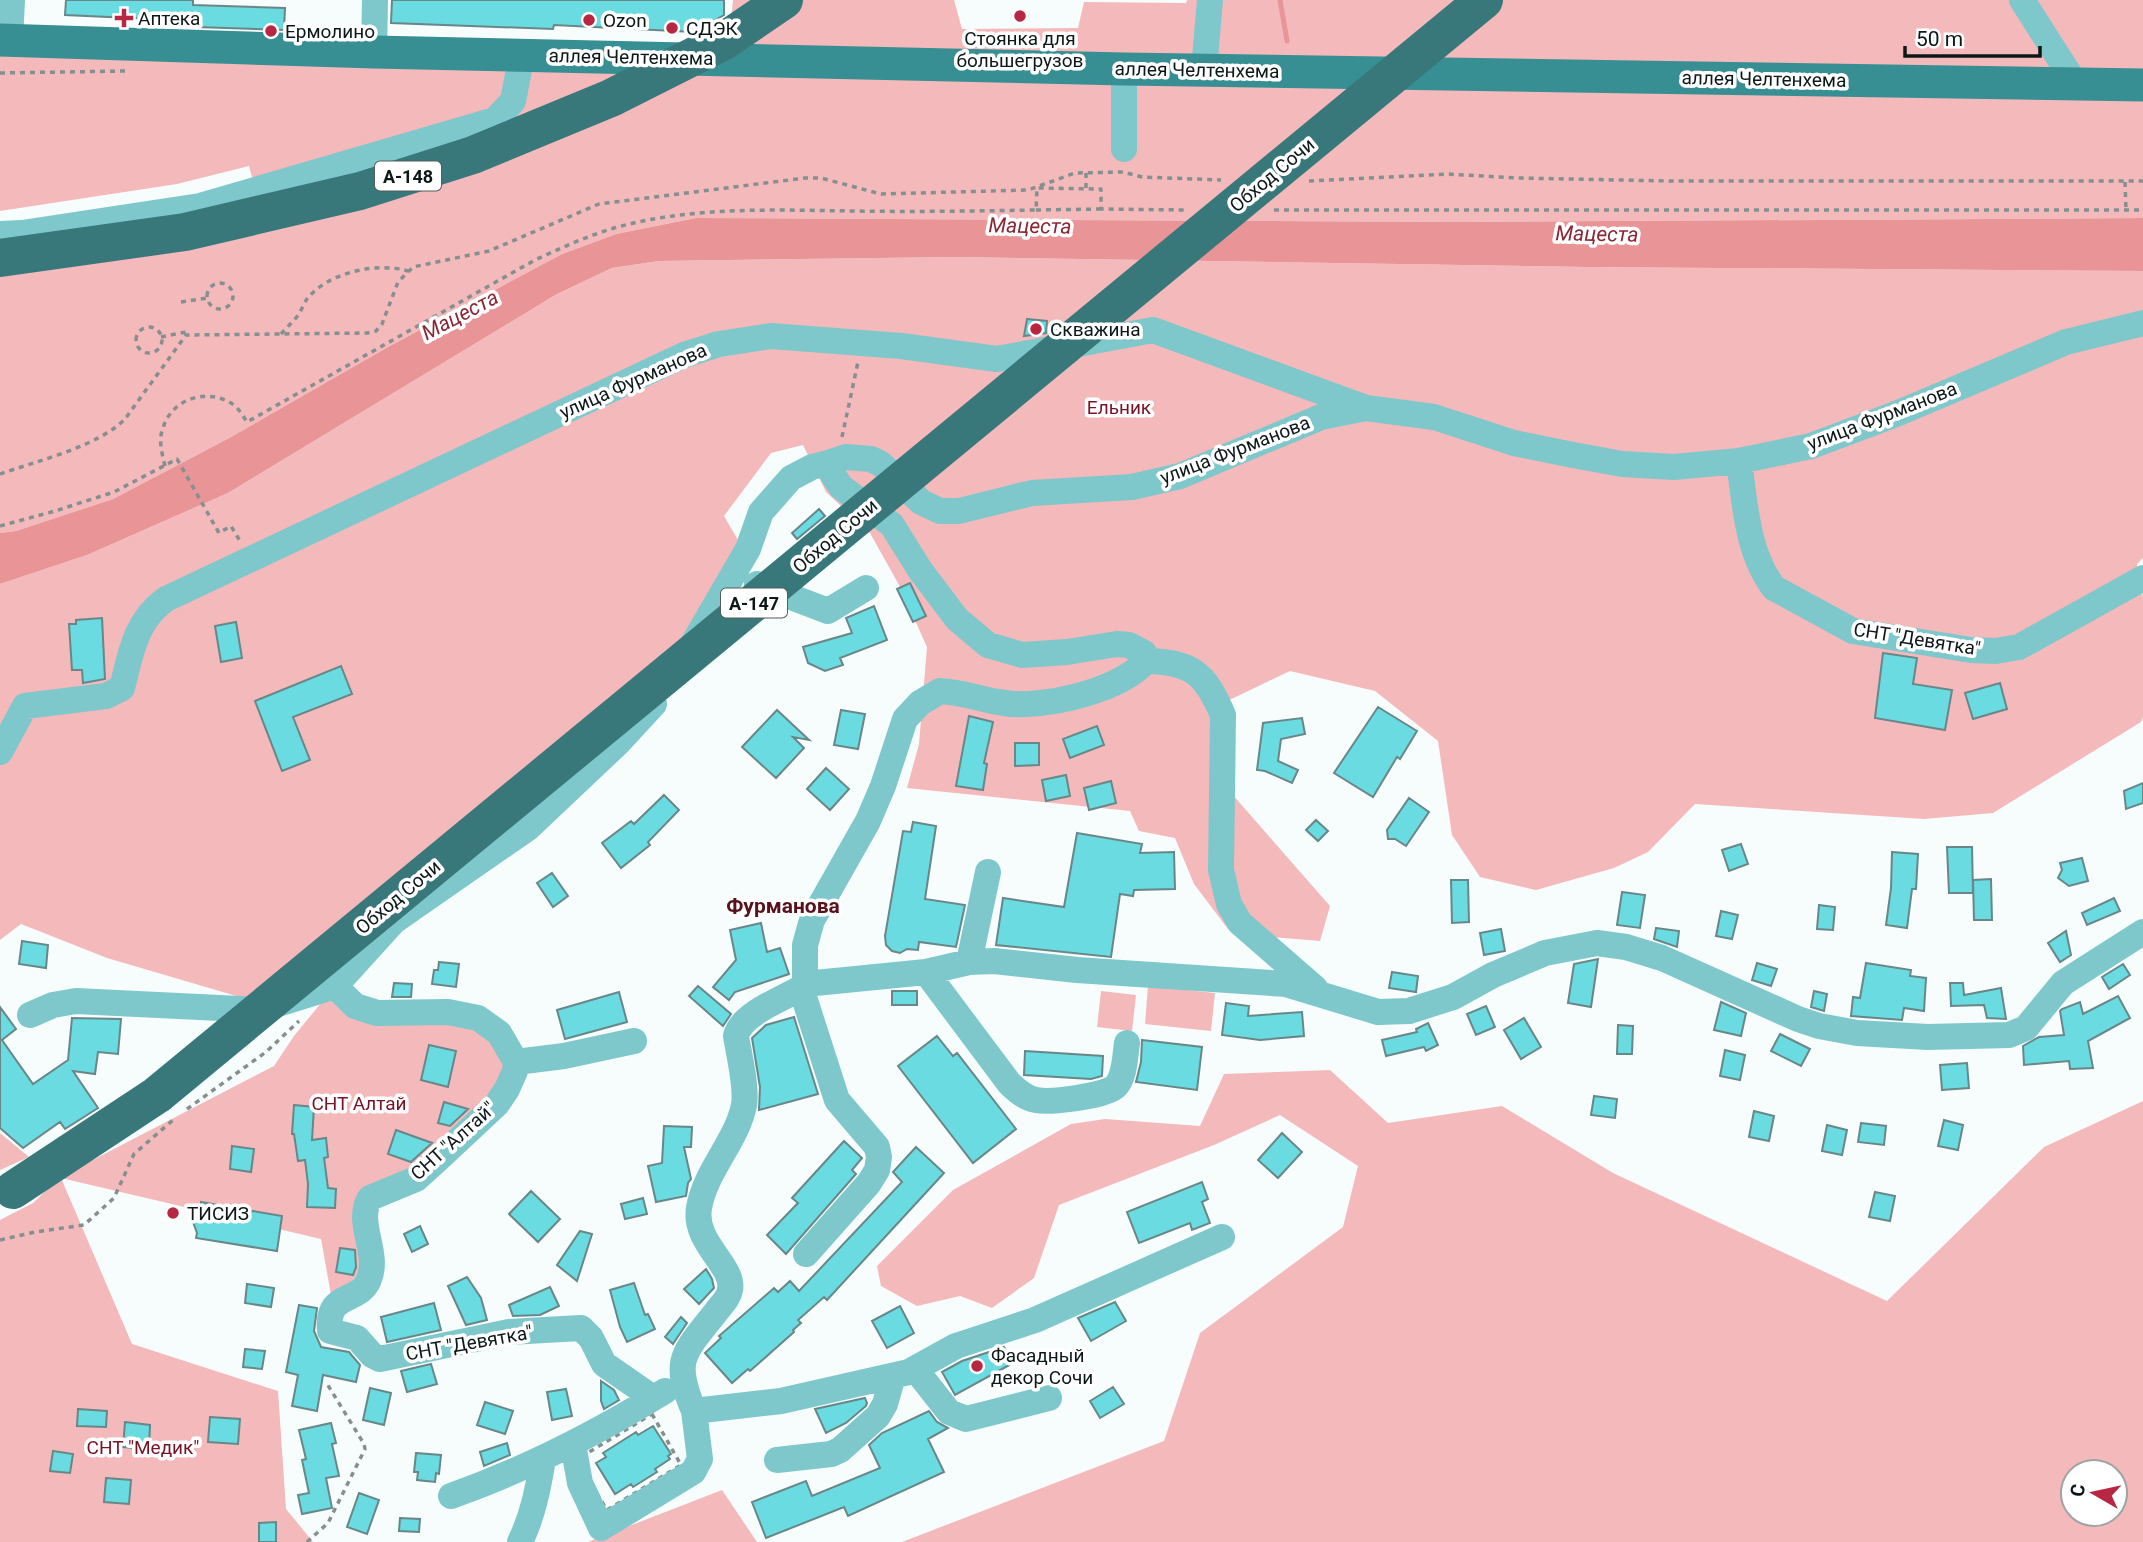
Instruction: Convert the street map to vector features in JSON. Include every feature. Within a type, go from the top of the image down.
[{"type":"highway","name":"А-148","points":[[0,258],[185,232],[360,191],[473,155],[611,98],[724,41],[783,0]]},
{"type":"highway","name":"Обход Сочи","points":[[13,1190],[158,1096],[1484,0]]},
{"type":"main road","name":"аллея Челтенхема","points":[[5,40],[1124,69],[2143,85]]},
{"type":"street","points":[[5,40],[12,0]]},
{"type":"street","points":[[374,51],[375,0]]},
{"type":"street","points":[[1204,70],[1210,0]]},
{"type":"street","points":[[2022,0],[2076,83]]},
{"type":"street","points":[[0,234],[200,206],[495,120],[513,101],[522,54]]},
{"type":"street","points":[[1124,69],[1124,149]]},
{"type":"street","name":"улица Фурманова","points":[[0,752],[25,706],[106,696],[122,688],[142,624],[153,609],[166,599],[684,355],[719,344],[771,336],[862,343],[997,359],[1153,330],[1366,408],[1434,417],[1514,443],[1622,464],[1674,467],[1739,461],[1811,446],[1896,414],[2066,342],[2143,323]]},
{"type":"street","name":"улица Фурманова","points":[[335,986],[394,921],[528,828],[619,742],[667,689],[743,558],[761,512],[791,478],[812,467],[846,457],[871,459],[881,464],[921,502],[940,511],[959,510],[1032,493],[1132,487],[1180,476],[1321,416],[1366,408]]},
{"type":"street","points":[[833,461],[833,475],[841,487],[892,526],[957,619],[988,645],[1022,655],[1129,645],[1144,653],[1146,661]]},
{"type":"street","name":"СНТ \"Девятка\"","points":[[1739,461],[1750,531],[1765,577],[1774,588],[1853,631],[1971,650],[1996,651],[2019,647],[2143,578]]},
{"type":"street","points":[[743,558],[757,584],[828,611],[866,588]]},
{"type":"street","points":[[806,1254],[869,1183],[877,1170],[879,1157],[872,1139],[837,1100],[803,986],[805,945],[811,920],[868,821],[883,786],[905,719],[920,703],[940,691],[1025,705],[1076,696],[1112,684],[1146,661],[1176,664],[1197,672],[1214,693],[1223,715],[1221,870],[1229,904],[1240,923],[1326,998]]},
{"type":"street","points":[[969,962],[988,872]]},
{"type":"street","points":[[575,1452],[580,1483],[601,1528],[693,1472],[700,1459],[694,1411],[681,1371],[689,1346],[730,1295],[729,1276],[708,1245],[698,1222],[704,1191],[744,1105],[736,1035],[747,1017],[803,986],[926,972],[969,962],[994,961],[1077,970],[1286,984],[1378,1012],[1409,1011],[1453,997],[1493,975],[1545,953],[1597,943],[1626,947],[1662,958],[1819,1026],[1857,1033],[1982,1037],[2020,1032],[2033,1021],[2063,983],[2143,932]]},
{"type":"street","points":[[926,972],[1009,1083],[1020,1094],[1034,1100],[1048,1102],[1103,1093],[1114,1088],[1121,1076],[1127,1043]]},
{"type":"street","points":[[30,1015],[53,1005],[76,1002],[258,1010],[335,986],[355,1006],[377,1013],[448,1012],[478,1018],[499,1033],[516,1062],[564,1056],[634,1041]]},
{"type":"street","name":"СНТ \"Алтай\"","points":[[333,1306],[361,1290],[370,1278],[372,1255],[365,1223],[370,1198],[416,1179],[436,1161],[497,1104],[515,1071],[516,1062]]},
{"type":"street","points":[[694,1411],[781,1401],[905,1373],[956,1346],[1035,1320],[1222,1237]]},
{"type":"street","name":"СНТ \"Девятка\"","points":[[333,1306],[331,1331],[357,1338],[372,1355],[380,1359],[509,1332],[581,1328],[586,1331],[604,1364],[653,1398]]},
{"type":"street","points":[[905,1373],[949,1412],[966,1419],[1049,1398]]},
{"type":"street","points":[[777,1460],[831,1454],[840,1450],[878,1416],[905,1373]]},
{"type":"street","points":[[451,1496],[543,1459],[575,1452],[682,1380]]},
{"type":"street","points":[[520,1542],[537,1498],[543,1459]]},
{"type":"path","points":[[0,73],[125,71]]},
{"type":"path","points":[[0,474],[115,430],[186,335],[376,331],[382,324],[398,282],[413,267],[489,251],[599,204],[805,178],[821,178],[881,194],[1028,190],[1075,173],[1123,172],[1142,177],[1226,180]]},
{"type":"path","points":[[1086,173],[1086,189]]},
{"type":"path","points":[[1309,181],[1447,174],[1670,181],[2143,181]]},
{"type":"path","points":[[2125,182],[2126,211]]},
{"type":"path","points":[[1036,210],[1037,188],[1101,188],[1101,209]]},
{"type":"path","points":[[165,466],[160,445],[162,430],[168,416],[185,401],[207,395],[223,398],[236,406],[247,422],[535,260],[569,244],[615,228],[695,213],[766,210],[1197,210]]},
{"type":"path","points":[[1266,210],[2143,211]]},
{"type":"path","points":[[281,334],[307,299],[321,286],[340,276],[370,269],[396,267],[408,271]]},
{"type":"path","points":[[224,283],[233,292],[230,304],[223,309],[211,306],[207,298],[209,289],[215,284],[224,283]]},
{"type":"path","points":[[181,302],[207,298]]},
{"type":"path","points":[[148,327],[156,329],[161,337],[159,349],[151,353],[140,350],[135,342],[137,334],[148,327]]},
{"type":"path","points":[[161,337],[186,332]]},
{"type":"path","points":[[833,461],[862,343]]},
{"type":"path","points":[[0,526],[55,512],[114,492],[177,459],[219,533],[231,526]]},
{"type":"path","points":[[0,1240],[84,1225],[114,1198],[134,1154],[178,1116],[266,1052],[306,1014]]},
{"type":"path","points":[[307,1542],[328,1523],[365,1449],[326,1382]]},
{"type":"path","points":[[652,1414],[681,1465],[607,1510],[575,1452],[652,1414]]},
{"type":"green space","points":[[733,0],[954,0],[962,29],[1078,28],[1084,2],[2143,0],[2143,218],[1456,222],[696,218],[616,234],[562,254],[113,499],[16,531],[0,533],[0,237],[259,204],[249,166],[177,184],[0,211],[0,40],[727,58]]},
{"type":"green space","name":"Ельник","points":[[957,257],[1587,267],[2143,271],[2143,558],[2137,564],[2143,598],[2143,717],[2141,722],[1993,813],[1924,819],[1695,804],[1648,852],[1614,868],[1536,890],[1480,877],[1452,835],[1438,741],[1375,691],[1290,671],[1219,705],[1218,778],[1330,906],[1320,941],[1271,937],[1228,929],[1194,884],[1175,838],[1139,831],[1130,811],[907,788],[919,744],[927,647],[899,585],[870,533],[826,492],[803,445],[771,453],[724,516],[742,547],[685,645],[250,1000],[107,958],[21,924],[0,940],[0,584],[87,555],[228,493],[557,294],[612,268],[659,261]]},
{"type":"green space","points":[[335,986],[355,1006],[499,1033],[507,1089],[376,1195],[372,1255],[333,1306],[321,1239],[61,1178],[132,1344],[278,1391],[286,1509],[313,1542],[0,1542],[0,1220],[33,1203],[60,1177],[274,1066],[294,1036]]},
{"type":"green space","points":[[1148,986],[1215,993],[1211,1031],[1145,1024]]},
{"type":"green space","points":[[1101,991],[1136,995],[1132,1031],[1097,1027]]},
{"type":"green space","points":[[1330,1070],[1388,1123],[1502,1106],[1613,1173],[1887,1301],[2044,1147],[2143,1101],[2143,1542],[902,1542],[1164,1441],[1200,1333],[1343,1227],[1358,1166],[1280,1115],[1214,1145],[1059,1205],[1034,1278],[992,1308],[960,1296],[917,1306],[881,1286],[877,1266],[953,1190],[1071,1124],[1105,1119],[1200,1126],[1224,1074]]},
{"type":"green space","points":[[0,1133],[29,1157],[0,1170]]},
{"type":"green space","points":[[722,1490],[757,1542],[588,1542]]},
{"type":"water","name":"Мацеста","points":[[696,218],[1456,222],[2143,218],[2143,271],[1587,267],[957,257],[659,261],[612,268],[557,294],[228,493],[87,555],[0,584],[0,533],[16,531],[113,499],[562,254],[616,234]]},
{"type":"building","points":[[66,0],[193,0],[193,5],[285,8],[284,30],[196,27],[196,21],[65,15]]},
{"type":"building","points":[[392,0],[724,0],[724,15],[694,32],[554,25],[553,29],[391,23]]},
{"type":"building","name":"Скважина","points":[[1027,319],[1047,321],[1046,333],[1024,336]]},
{"type":"building","points":[[819,509],[825,516],[797,539],[792,533]]},
{"type":"building","points":[[910,583],[926,616],[913,622],[897,589]]},
{"type":"building","points":[[874,606],[887,640],[840,658],[843,665],[825,671],[808,663],[803,647],[852,633],[846,618]]},
{"type":"building","points":[[102,618],[105,679],[83,683],[82,670],[72,670],[69,624],[76,624],[76,620]]},
{"type":"building","points":[[236,622],[242,658],[221,662],[215,626]]},
{"type":"building","points":[[1883,653],[1917,658],[1913,684],[1952,690],[1945,730],[1875,718]]},
{"type":"building","points":[[341,666],[352,694],[293,717],[310,760],[282,771],[255,701]]},
{"type":"building","points":[[2000,683],[2007,709],[1973,719],[1965,693]]},
{"type":"building","points":[[1378,707],[1417,731],[1400,759],[1397,757],[1373,797],[1334,773]]},
{"type":"building","points":[[777,710],[809,740],[793,737],[804,748],[776,778],[742,747]]},
{"type":"building","points":[[841,710],[865,714],[858,749],[834,745]]},
{"type":"building","points":[[969,716],[993,722],[984,763],[987,764],[983,790],[956,786]]},
{"type":"building","points":[[1302,718],[1305,734],[1281,739],[1278,761],[1298,770],[1292,783],[1257,770],[1263,723]]},
{"type":"building","points":[[1097,726],[1104,745],[1070,758],[1063,739]]},
{"type":"building","points":[[1015,743],[1039,743],[1039,765],[1015,766]]},
{"type":"building","points":[[826,768],[849,789],[830,810],[807,789]]},
{"type":"building","points":[[1066,775],[1070,796],[1046,801],[1042,780]]},
{"type":"building","points":[[1111,781],[1116,803],[1089,810],[1084,788]]},
{"type":"building","points":[[2143,783],[2143,803],[2126,809],[2124,791]]},
{"type":"building","points":[[664,795],[679,810],[648,842],[650,845],[621,868],[602,843],[631,821],[634,824]]},
{"type":"building","points":[[1409,798],[1429,812],[1406,846],[1395,839],[1388,839],[1387,830]]},
{"type":"building","points":[[1316,820],[1328,831],[1318,841],[1306,830]]},
{"type":"building","points":[[913,822],[936,826],[925,899],[965,905],[956,947],[919,942],[918,950],[907,949],[900,953],[892,951],[886,945],[885,936],[903,831],[911,832]]},
{"type":"building","points":[[1077,833],[1142,844],[1140,853],[1174,852],[1175,889],[1134,890],[1133,896],[1120,894],[1111,957],[996,945],[1003,898],[1064,907]]},
{"type":"building","points":[[1741,844],[1748,864],[1729,871],[1722,850]]},
{"type":"building","points":[[1947,847],[1972,847],[1973,893],[1949,893]]},
{"type":"building","points":[[1892,852],[1918,854],[1916,889],[1912,889],[1907,928],[1886,925]]},
{"type":"building","points":[[2082,858],[2088,881],[2069,886],[2058,878],[2062,870],[2060,863]]},
{"type":"building","points":[[552,873],[568,896],[553,907],[537,883]]},
{"type":"building","points":[[1991,879],[1992,920],[1974,920],[1973,880]]},
{"type":"building","points":[[1451,880],[1468,880],[1469,922],[1452,923]]},
{"type":"building","points":[[1622,892],[1645,895],[1640,928],[1617,925]]},
{"type":"building","points":[[2114,898],[2120,911],[2087,925],[2082,913]]},
{"type":"building","points":[[1819,905],[1835,907],[1833,930],[1817,929]]},
{"type":"building","points":[[1721,911],[1738,915],[1732,939],[1716,936]]},
{"type":"building","points":[[761,923],[767,952],[780,948],[789,974],[735,992],[729,1000],[713,987],[736,960],[730,930]]},
{"type":"building","points":[[1656,928],[1679,931],[1677,947],[1654,939]]},
{"type":"building","points":[[1501,929],[1505,951],[1484,955],[1480,933]]},
{"type":"building","points":[[2066,931],[2071,955],[2060,962],[2048,943]]},
{"type":"building","points":[[22,941],[48,945],[46,968],[19,964]]},
{"type":"building","points":[[1598,959],[1591,1007],[1568,1003],[1574,964]]},
{"type":"building","points":[[439,962],[459,964],[456,987],[432,984],[434,970],[438,970]]},
{"type":"building","points":[[1757,963],[1777,969],[1771,986],[1752,980]]},
{"type":"building","points":[[1866,963],[1911,970],[1910,976],[1926,978],[1924,1011],[1904,1008],[1902,1020],[1851,1016],[1853,997],[1860,998]]},
{"type":"building","points":[[2123,964],[2130,975],[2109,989],[2102,977]]},
{"type":"building","points":[[1392,972],[1418,976],[1416,992],[1389,988]]},
{"type":"building","points":[[394,983],[412,984],[411,997],[392,997]]},
{"type":"building","points":[[1950,983],[1963,983],[1964,995],[2001,988],[2006,1019],[1987,1018],[1984,1005],[1951,1006]]},
{"type":"building","points":[[698,986],[731,1014],[723,1026],[689,996]]},
{"type":"building","points":[[892,991],[917,991],[917,1005],[892,1005]]},
{"type":"building","points":[[1814,991],[1827,994],[1824,1011],[1811,1007]]},
{"type":"building","points":[[619,992],[627,1022],[565,1039],[557,1010]]},
{"type":"building","points":[[2118,996],[2130,1018],[2088,1041],[2093,1068],[2070,1069],[2069,1061],[2024,1065],[2023,1046],[2039,1037],[2064,1035],[2060,1011],[2062,1009],[2080,1002],[2083,1014]]},
{"type":"building","points":[[1721,1002],[1746,1013],[1741,1036],[1714,1030]]},
{"type":"building","points":[[1226,1003],[1249,1006],[1248,1016],[1302,1012],[1304,1036],[1260,1040],[1222,1035]]},
{"type":"building","points":[[1486,1006],[1495,1027],[1476,1035],[1467,1014]]},
{"type":"building","points":[[0,1007],[16,1029],[2,1040],[33,1084],[68,1060],[72,1018],[121,1019],[118,1054],[98,1052],[95,1074],[73,1071],[98,1108],[65,1129],[60,1122],[23,1148],[0,1128]]},
{"type":"building","points":[[794,1017],[818,1094],[759,1110],[760,1087],[752,1038],[766,1025]]},
{"type":"building","points":[[1524,1018],[1541,1047],[1521,1059],[1504,1030]]},
{"type":"building","points":[[1428,1023],[1438,1045],[1426,1051],[1424,1047],[1386,1056],[1382,1040],[1417,1032],[1416,1029]]},
{"type":"building","points":[[1618,1025],[1633,1026],[1632,1054],[1617,1054]]},
{"type":"building","points":[[1780,1034],[1810,1049],[1801,1066],[1771,1051]]},
{"type":"building","points":[[937,1036],[953,1056],[957,1053],[1016,1129],[973,1163],[898,1066]]},
{"type":"building","points":[[1142,1040],[1202,1047],[1197,1090],[1136,1082],[1141,1062]]},
{"type":"building","points":[[429,1045],[456,1051],[448,1087],[421,1080]]},
{"type":"building","points":[[1725,1050],[1745,1055],[1740,1080],[1720,1076]]},
{"type":"building","points":[[1025,1051],[1103,1056],[1102,1076],[1091,1079],[1024,1075]]},
{"type":"building","points":[[1967,1063],[1969,1088],[1942,1090],[1940,1065]]},
{"type":"building","points":[[1594,1096],[1617,1099],[1615,1118],[1591,1115]]},
{"type":"building","points":[[444,1102],[468,1109],[450,1126],[438,1123]]},
{"type":"building","points":[[294,1105],[314,1107],[312,1140],[326,1138],[328,1157],[324,1158],[328,1188],[336,1189],[335,1208],[307,1207],[305,1160],[298,1161],[292,1134]]},
{"type":"building","points":[[1754,1111],[1774,1116],[1769,1141],[1749,1137]]},
{"type":"building","points":[[1944,1120],[1963,1125],[1958,1150],[1938,1146]]},
{"type":"building","points":[[1861,1123],[1886,1126],[1884,1145],[1858,1142]]},
{"type":"building","points":[[1827,1125],[1847,1130],[1842,1155],[1822,1151]]},
{"type":"building","points":[[664,1126],[692,1127],[691,1147],[684,1147],[691,1179],[686,1196],[656,1202],[648,1166],[662,1163]]},
{"type":"building","points":[[396,1130],[432,1143],[411,1162],[388,1154]]},
{"type":"building","points":[[1282,1133],[1302,1152],[1278,1178],[1258,1160]]},
{"type":"building","points":[[844,1141],[862,1158],[852,1170],[856,1174],[786,1254],[767,1235],[798,1203],[792,1198]]},
{"type":"building","points":[[232,1146],[254,1149],[251,1172],[230,1169]]},
{"type":"building","points":[[916,1147],[944,1173],[827,1300],[824,1297],[798,1320],[801,1323],[794,1332],[750,1371],[748,1369],[732,1383],[705,1353],[721,1338],[719,1336],[774,1288],[778,1292],[790,1281],[799,1291],[902,1182],[893,1172]]},
{"type":"building","points":[[1202,1182],[1208,1199],[1202,1202],[1210,1223],[1192,1230],[1190,1223],[1139,1243],[1127,1212]]},
{"type":"building","points":[[531,1191],[560,1219],[538,1242],[509,1214]]},
{"type":"building","points":[[1875,1192],[1895,1196],[1890,1221],[1869,1217]]},
{"type":"building","points":[[643,1198],[647,1214],[625,1219],[621,1204]]},
{"type":"building","points":[[201,1202],[282,1216],[277,1251],[196,1238],[193,1222],[200,1213]]},
{"type":"building","points":[[420,1226],[428,1244],[412,1252],[404,1234]]},
{"type":"building","points":[[580,1231],[592,1234],[577,1281],[557,1265]]},
{"type":"building","points":[[340,1248],[355,1250],[356,1267],[353,1275],[336,1272]]},
{"type":"building","points":[[706,1269],[714,1288],[699,1304],[684,1289]]},
{"type":"building","points":[[467,1277],[481,1298],[487,1320],[466,1325],[448,1286]]},
{"type":"building","points":[[634,1283],[645,1315],[648,1314],[655,1329],[627,1342],[610,1290]]},
{"type":"building","points":[[247,1284],[274,1288],[271,1307],[245,1303]]},
{"type":"building","points":[[550,1287],[559,1306],[540,1315],[513,1316],[509,1305]]},
{"type":"building","points":[[1115,1302],[1126,1321],[1091,1341],[1078,1318]]},
{"type":"building","points":[[434,1303],[441,1330],[387,1342],[381,1317]]},
{"type":"building","points":[[299,1305],[317,1308],[314,1331],[321,1347],[349,1352],[360,1365],[356,1382],[323,1375],[317,1411],[292,1406],[298,1375],[286,1372]]},
{"type":"building","points":[[900,1306],[914,1333],[887,1348],[872,1321]]},
{"type":"building","points":[[681,1317],[687,1323],[673,1344],[665,1337]]},
{"type":"building","name":"Фасадный декор Сочи","points":[[1004,1347],[1013,1363],[955,1395],[942,1372],[962,1361]]},
{"type":"building","points":[[245,1349],[265,1351],[262,1369],[243,1367]]},
{"type":"building","points":[[431,1364],[437,1384],[407,1392],[401,1371]]},
{"type":"building","points":[[601,1381],[614,1390],[619,1400],[604,1409],[601,1401]]},
{"type":"building","points":[[1113,1387],[1124,1404],[1100,1418],[1090,1401]]},
{"type":"building","points":[[370,1388],[391,1393],[384,1425],[363,1420]]},
{"type":"building","points":[[566,1389],[572,1416],[552,1420],[547,1392]]},
{"type":"building","points":[[865,1398],[866,1406],[846,1423],[826,1433],[815,1409]]},
{"type":"building","points":[[485,1402],[513,1411],[505,1434],[477,1425]]},
{"type":"building","points":[[78,1409],[107,1411],[106,1427],[77,1426]]},
{"type":"building","points":[[929,1411],[937,1422],[948,1428],[928,1439],[944,1472],[848,1516],[844,1507],[766,1538],[752,1502],[806,1481],[812,1496],[880,1468],[869,1445],[882,1433]]},
{"type":"building","points":[[210,1417],[240,1419],[238,1444],[208,1442]]},
{"type":"building","points":[[125,1422],[150,1425],[149,1449],[123,1447]]},
{"type":"building","points":[[331,1423],[336,1443],[332,1444],[339,1476],[326,1478],[332,1508],[302,1514],[298,1495],[309,1493],[302,1460],[306,1459],[299,1430]]},
{"type":"building","points":[[653,1426],[671,1454],[668,1456],[670,1459],[655,1469],[657,1472],[633,1487],[631,1484],[615,1494],[596,1463],[606,1457],[603,1453],[636,1432],[638,1435]]},
{"type":"building","points":[[507,1443],[510,1455],[484,1466],[480,1452]]},
{"type":"building","points":[[53,1451],[73,1454],[70,1473],[50,1471]]},
{"type":"building","points":[[416,1453],[441,1455],[439,1474],[436,1473],[435,1482],[417,1480],[418,1472],[414,1472]]},
{"type":"building","points":[[106,1478],[131,1480],[129,1504],[104,1502]]},
{"type":"building","points":[[359,1493],[379,1500],[367,1534],[347,1527]]},
{"type":"building","points":[[400,1518],[420,1519],[419,1532],[399,1531]]},
{"type":"building","points":[[276,1522],[276,1542],[259,1542],[259,1523]]},
{"type":"waterway","points":[[1280,0],[1287,41]]},
{"type":"place","name":"Стоянка для большегрузов","points":[[1020,16]]},
{"type":"place","name":"Аптека","points":[[124,18]]},
{"type":"place","name":"Ozon","points":[[589,20]]},
{"type":"place","name":"СДЭК","points":[[672,28]]},
{"type":"place","name":"Ермолино","points":[[271,31]]},
{"type":"place","name":"Скважина","points":[[1036,329]]},
{"type":"place","name":"ТИСИЗ","points":[[173,1213]]},
{"type":"place","name":"Фасадный декор Сочи","points":[[977,1366]]},
{"type":"district","name":"Фурманова","points":[[783,906]]},
{"type":"park label","name":"СНТ Алтай","points":[[359,1103]]},
{"type":"park label","name":"СНТ \"Медик\"","points":[[143,1447]]}]
